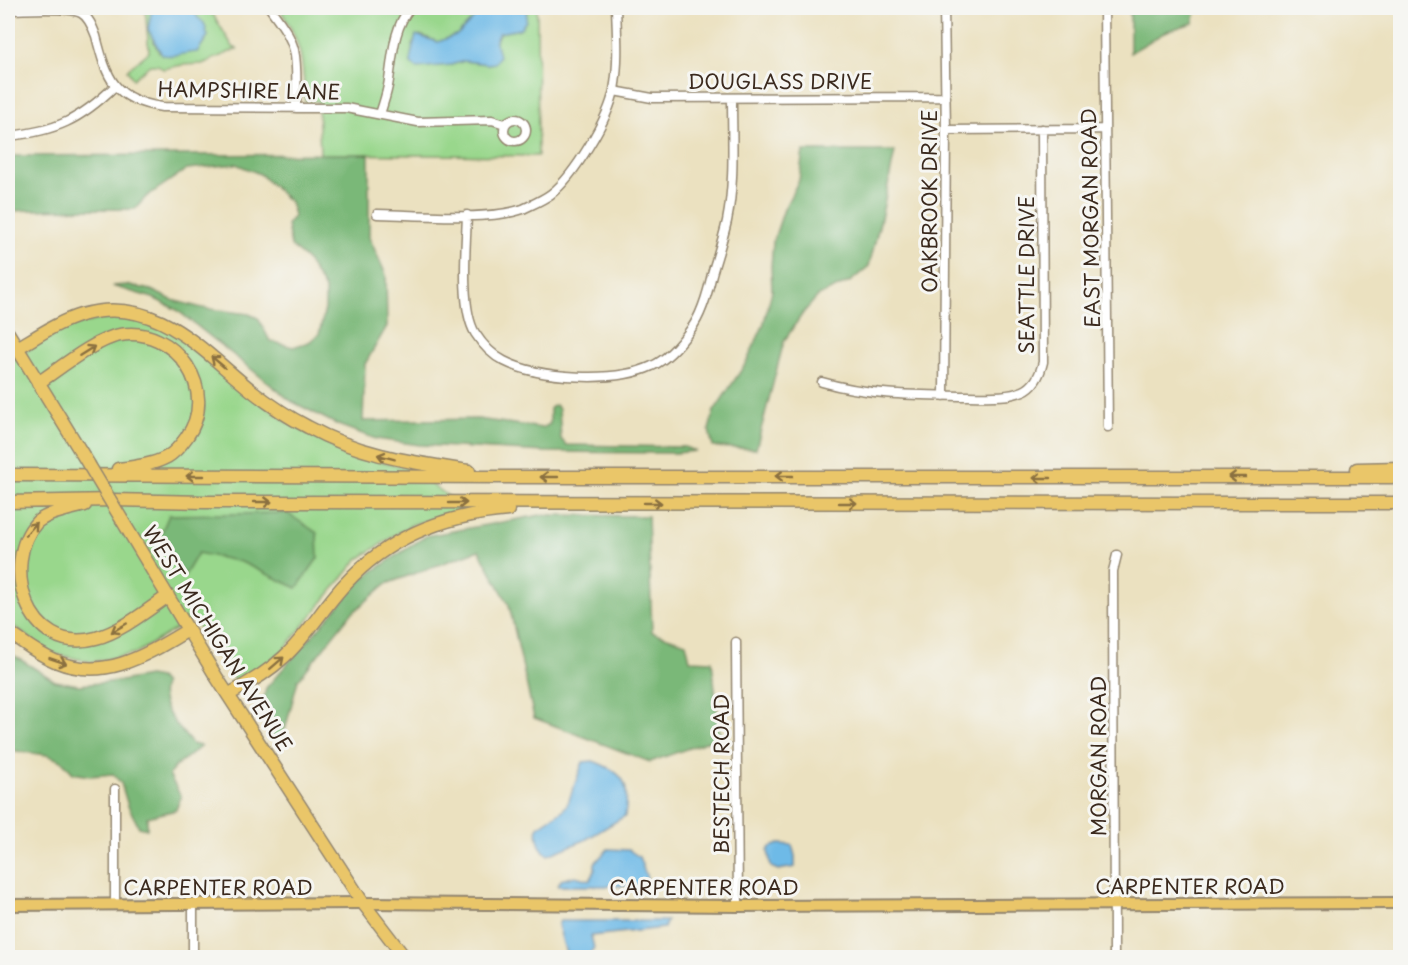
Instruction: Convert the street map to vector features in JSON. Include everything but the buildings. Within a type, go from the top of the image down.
[{"type":"highway","points":[[17,348],[62,322],[89,313],[120,311],[145,315],[184,334],[268,402],[325,436],[362,451],[400,461],[506,477]]},
{"type":"highway","name":"WEST MICHIGAN AVENUE","points":[[8,333],[86,470],[122,520],[228,695],[363,903],[405,957]]},
{"type":"highway","points":[[8,475],[147,465],[168,457],[181,446],[189,434],[197,406],[197,391],[191,372],[180,355],[156,339],[129,334],[102,341],[38,383]]},
{"type":"highway","points":[[1270,477],[1307,471],[1401,468]]},
{"type":"highway","points":[[86,470],[506,477],[1401,477]]},
{"type":"highway","points":[[8,502],[114,500],[580,503],[1401,503]]},
{"type":"highway","points":[[114,500],[53,515],[38,522],[21,541],[15,561],[16,589],[24,610],[42,630],[77,641],[106,635],[168,596]]},
{"type":"highway","points":[[228,695],[265,674],[286,655],[345,583],[365,565],[403,539],[424,528],[469,514],[580,503]]},
{"type":"highway","points":[[8,632],[56,662],[92,667],[127,663],[148,654],[188,630]]},
{"type":"main road","name":"CARPENTER ROAD","points":[[8,904],[363,903],[738,906],[1401,903]]},
{"type":"street","points":[[270,8],[289,36],[294,48],[296,108]]},
{"type":"street","points":[[380,114],[398,28],[403,16],[410,8]]},
{"type":"street","points":[[377,214],[498,214],[522,209],[550,195],[567,179],[609,109],[617,67],[616,8]]},
{"type":"street","name":"OAKBROOK DRIVE","points":[[944,8],[946,97],[944,396]]},
{"type":"street","name":"EAST MORGAN ROAD","points":[[1104,8],[1108,427]]},
{"type":"street","points":[[8,10],[72,10],[83,14],[93,29],[103,63],[115,86],[81,115],[60,126],[8,136]]},
{"type":"street","name":"HAMPSHIRE LANE","points":[[115,86],[132,99],[146,105],[162,107],[346,108],[418,122],[492,120],[505,124]]},
{"type":"street","name":"DOUGLASS DRIVE","points":[[614,91],[652,98],[946,97]]},
{"type":"street","points":[[466,215],[468,307],[474,330],[494,354],[523,369],[554,374],[624,375],[652,366],[672,352],[693,327],[706,296],[727,220],[732,166],[732,98]]},
{"type":"street","name":"SEATTLE DRIVE","points":[[822,382],[885,394],[944,396],[1001,395],[1020,392],[1029,388],[1036,380],[1043,362],[1042,129]]},
{"type":"street","points":[[946,130],[1105,129]]},
{"type":"street","name":"MORGAN ROAD","points":[[1114,957],[1113,571],[1117,555]]},
{"type":"street","name":"BESTECH ROAD","points":[[736,642],[738,906]]},
{"type":"street","points":[[115,789],[115,905]]},
{"type":"street","points":[[193,905],[193,957]]},
{"type":"green space","points":[[145,8],[152,8],[148,29],[159,52],[170,54],[197,52],[208,36],[194,12],[196,8],[209,8],[233,47],[237,49],[202,64],[163,69],[158,65],[150,65],[133,79],[127,70],[149,52]]},
{"type":"green space","points":[[279,8],[484,8],[458,34],[438,42],[420,35],[413,43],[411,64],[451,65],[464,61],[488,64],[497,49],[495,44],[499,33],[520,29],[526,21],[527,8],[537,8],[538,156],[320,154],[318,101],[305,101],[300,52],[287,20]]},
{"type":"green space","points":[[1130,8],[1197,8],[1193,23],[1167,31],[1130,53]]},
{"type":"green space","points":[[803,151],[895,151],[869,266],[851,281],[818,296],[784,341],[756,449],[713,447],[709,430],[714,411],[746,363],[763,326],[772,291],[773,242],[784,209],[799,180]]},
{"type":"green space","points":[[369,154],[369,237],[386,275],[387,326],[365,364],[363,421],[478,419],[542,428],[550,424],[550,408],[556,405],[559,409],[561,439],[566,445],[684,447],[696,451],[676,453],[545,452],[420,445],[376,439],[338,425],[291,401],[177,310],[153,298],[112,286],[127,285],[151,290],[172,300],[202,308],[249,314],[258,318],[270,341],[293,347],[309,342],[319,334],[325,309],[325,289],[306,259],[291,246],[287,225],[294,216],[290,202],[260,174],[236,164],[187,169],[146,197],[135,209],[15,211],[8,206],[11,175],[8,156]]},
{"type":"green space","points":[[120,315],[167,329],[287,422],[346,453],[410,468],[465,509],[411,525],[358,559],[281,653],[237,684],[193,619],[136,653],[92,662],[50,653],[8,622],[8,350],[14,359],[65,327]]},
{"type":"green space","points":[[287,513],[317,533],[318,558],[297,588],[241,562],[198,553],[185,575],[156,545],[169,515]]},
{"type":"green space","points":[[541,515],[648,516],[652,632],[686,643],[690,660],[712,661],[720,737],[650,762],[534,718],[509,605],[479,550],[386,584],[349,616],[298,680],[280,749],[261,713],[266,688],[364,577],[426,536]]},
{"type":"green space","points":[[8,652],[55,681],[79,685],[148,676],[159,678],[164,684],[163,700],[170,716],[192,744],[201,746],[175,767],[169,775],[181,796],[176,810],[147,817],[147,829],[139,827],[128,806],[121,783],[113,774],[90,776],[73,773],[62,761],[47,755],[8,750]]},
{"type":"water","points":[[152,8],[196,8],[196,15],[204,23],[208,36],[197,52],[162,55],[148,29]]},
{"type":"water","points":[[484,8],[527,8],[526,21],[520,29],[499,33],[497,36],[499,56],[495,63],[464,61],[451,65],[417,68],[411,64],[416,35],[438,42],[458,34]]},
{"type":"water","points":[[593,761],[612,770],[623,780],[627,795],[625,816],[585,840],[548,855],[539,842],[538,827],[563,810],[568,803],[583,762]]},
{"type":"water","points":[[779,844],[792,845],[795,867],[778,870],[771,867],[768,851],[770,847]]},
{"type":"water","points":[[608,849],[629,850],[639,857],[649,883],[633,886],[558,886],[561,880],[575,876],[590,880],[595,863]]},
{"type":"water","points":[[560,921],[667,921],[664,928],[591,936],[594,948],[588,958],[567,957],[558,925]]}]
